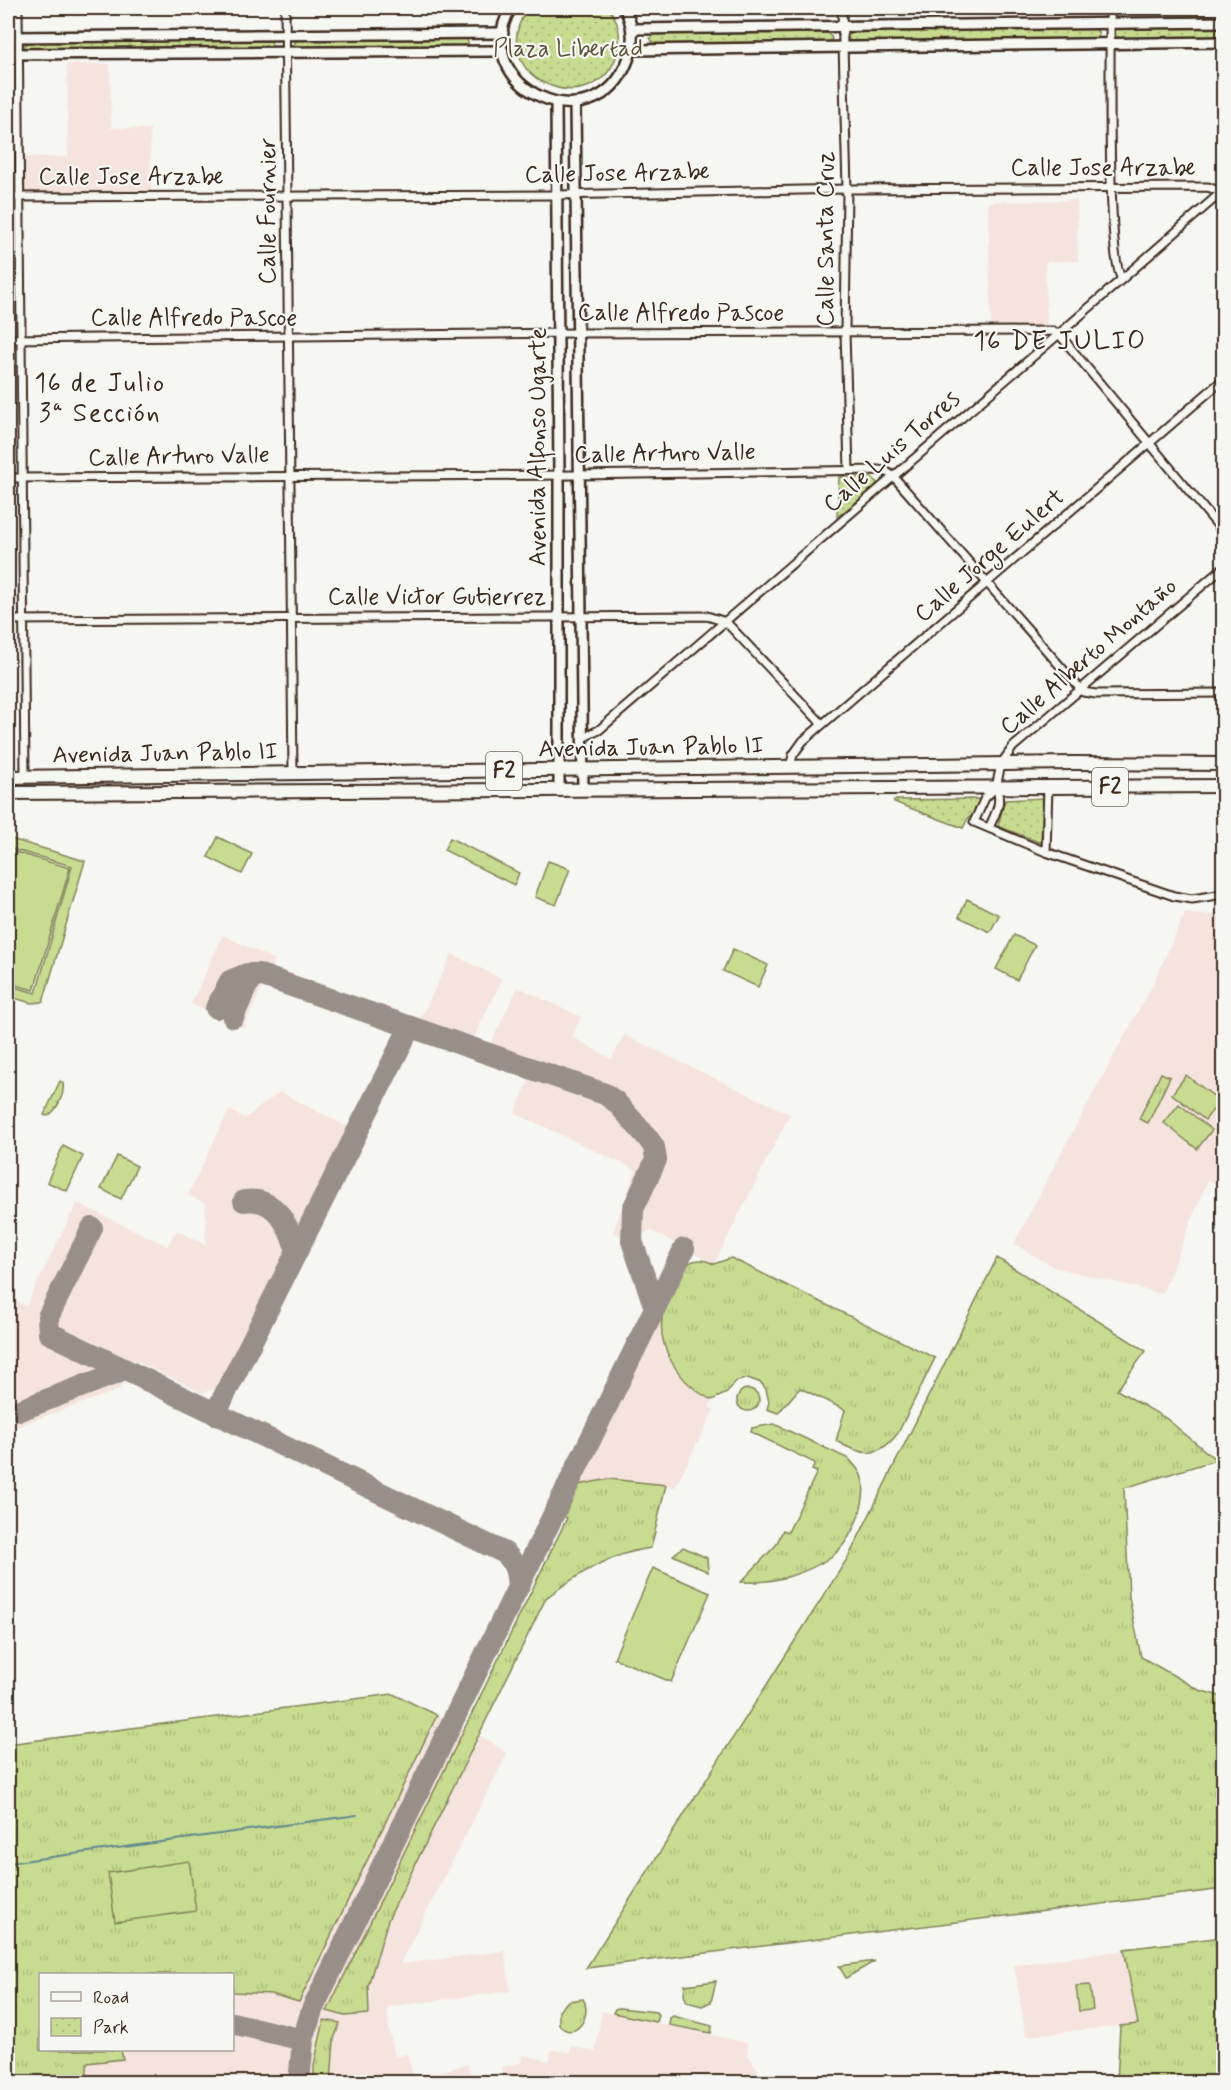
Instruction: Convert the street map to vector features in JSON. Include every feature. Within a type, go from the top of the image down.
[{"type":"highway","name":"Avenida Juan Pablo II","points":[[8,777],[1001,764],[1224,764]]},
{"type":"highway","name":"Avenida Juan Pablo II","points":[[8,793],[1224,786]]},
{"type":"main road","points":[[511,8],[503,33],[503,51],[511,71],[525,88],[537,97],[556,103],[575,104],[590,100],[604,92],[616,82],[625,69],[632,50],[632,29],[624,8]]},
{"type":"main road","points":[[632,29],[1224,21]]},
{"type":"main road","points":[[8,37],[503,33]]},
{"type":"main road","points":[[632,50],[1224,42]]},
{"type":"main road","points":[[8,54],[503,51]]},
{"type":"main road","name":"Avenida Alfonso Ugarte","points":[[556,103],[559,790]]},
{"type":"main road","name":"Avenida Alfonso Ugarte","points":[[575,104],[583,790]]},
{"type":"street","points":[[18,8],[25,777]]},
{"type":"street","name":"Calle Fournier","points":[[285,8],[293,773]]},
{"type":"street","name":"Calle Santa Cruz","points":[[842,8],[847,189],[845,332],[849,470]]},
{"type":"street","points":[[1110,8],[1111,187],[1116,261],[1122,279]]},
{"type":"street","name":"Calle Jose Arzabe","points":[[8,197],[556,195],[847,189],[1111,187],[1208,187],[1222,194]]},
{"type":"street","name":"Calle Luis Torres","points":[[582,738],[599,730],[1222,194]]},
{"type":"street","name":"Calle Alfredo Pascoe","points":[[8,339],[1045,330],[1059,334]]},
{"type":"street","points":[[1059,334],[1224,533]]},
{"type":"street","name":"Calle Jorge Eulert","points":[[790,767],[797,748],[822,724],[1224,379]]},
{"type":"street","name":"Calle Arturo Valle","points":[[8,478],[290,475],[579,476],[849,470],[879,470],[894,477]]},
{"type":"street","points":[[894,477],[1079,689],[1096,694],[1224,693]]},
{"type":"street","name":"Calle Alberto Montaño","points":[[989,828],[999,805],[1000,798],[996,788],[1001,764],[1013,747],[1224,567]]},
{"type":"street","name":"Calle Victor Gutierrez","points":[[8,620],[695,615],[715,617],[726,622]]},
{"type":"street","points":[[726,622],[822,724]]},
{"type":"street","points":[[1046,852],[1048,787]]},
{"type":"street","points":[[996,788],[985,798],[974,822],[1046,852],[1174,896],[1192,899],[1224,894]]},
{"type":"shaded area","points":[[67,64],[110,64],[111,128],[150,129],[151,191],[25,192],[25,157],[68,157]]},
{"type":"shaded area","points":[[1077,200],[1078,261],[1045,262],[1047,327],[991,328],[988,202]]},
{"type":"shaded area","points":[[1185,913],[1219,914],[1224,924],[1223,1187],[1208,1180],[1162,1294],[1054,1267],[1014,1244],[1154,982]]},
{"type":"shaded area","points":[[223,935],[275,960],[243,1028],[191,1004]]},
{"type":"shaded area","points":[[452,954],[502,979],[472,1042],[418,1024]]},
{"type":"shaded area","points":[[518,987],[581,1017],[572,1037],[612,1059],[624,1035],[790,1114],[714,1264],[650,1230],[632,1241],[613,1232],[636,1170],[515,1113],[531,1076],[594,1097],[600,1086],[489,1047]]},
{"type":"shaded area","points":[[280,1092],[350,1128],[217,1388],[203,1393],[134,1360],[119,1390],[9,1429],[8,1432],[8,1297],[26,1306],[77,1203],[168,1246],[176,1230],[206,1245],[206,1204],[188,1195],[229,1110],[245,1118]]},
{"type":"shaded area","points":[[664,1309],[663,1326],[696,1391],[712,1400],[709,1407],[714,1410],[675,1487],[609,1479],[578,1485]]},
{"type":"shaded area","points":[[393,1694],[490,1741],[507,1754],[400,1964],[505,1951],[510,1991],[387,2007],[395,2057],[407,2054],[414,2079],[417,2082],[8,2082],[8,1744]]},
{"type":"shaded area","points":[[1223,1937],[1223,2082],[1117,2082],[1120,2026],[1026,2036],[1014,1965]]},
{"type":"shaded area","points":[[602,2011],[748,2043],[747,2053],[765,2082],[498,2082],[506,2080],[502,2067],[521,2063],[523,2055],[549,2061],[552,2049],[569,2053],[572,2046],[595,2052]]},
{"type":"shaded area","points":[[468,2064],[472,2082],[431,2082],[429,2075]]},
{"type":"green space","name":"Plaza Libertad","points":[[528,8],[608,8],[617,23],[620,40],[618,51],[606,74],[588,86],[568,89],[547,84],[530,72],[519,55],[517,33]]},
{"type":"green space","points":[[1223,24],[1223,38],[1120,39],[1116,36],[1115,31],[1117,27]]},
{"type":"green space","points":[[1093,27],[1099,35],[1094,40],[851,43],[848,36],[854,30]]},
{"type":"green space","points":[[828,33],[832,38],[831,42],[827,43],[654,44],[650,38],[655,34]]},
{"type":"green space","points":[[467,39],[469,46],[466,49],[295,49],[294,44],[297,40]]},
{"type":"green space","points":[[29,41],[271,41],[273,49],[26,51],[24,46]]},
{"type":"green space","points":[[839,477],[872,477],[877,483],[837,517]]},
{"type":"green space","points":[[1043,798],[1041,843],[998,826],[1005,800]]},
{"type":"green space","points":[[978,799],[980,801],[975,815],[968,818],[963,828],[894,802],[894,800]]},
{"type":"green space","points":[[218,837],[252,854],[242,874],[208,857]]},
{"type":"green space","points":[[8,838],[85,861],[43,1002],[31,1003],[8,996],[8,985],[36,993],[72,866],[8,848]]},
{"type":"green space","points":[[450,838],[519,873],[514,885],[444,850]]},
{"type":"green space","points":[[8,850],[70,868],[34,990],[8,983]]},
{"type":"green space","points":[[548,861],[570,869],[556,905],[535,897]]},
{"type":"green space","points":[[967,899],[999,915],[990,932],[959,917]]},
{"type":"green space","points":[[1014,935],[1035,945],[1017,980],[996,969]]},
{"type":"green space","points":[[733,949],[768,965],[758,987],[723,971]]},
{"type":"green space","points":[[1161,1073],[1170,1077],[1148,1123],[1139,1119]]},
{"type":"green space","points":[[1186,1075],[1220,1101],[1205,1120],[1172,1094]]},
{"type":"green space","points":[[60,1081],[63,1083],[63,1092],[60,1102],[51,1114],[44,1115]]},
{"type":"green space","points":[[1179,1104],[1212,1130],[1197,1149],[1164,1123]]},
{"type":"green space","points":[[63,1146],[83,1156],[67,1191],[47,1182]]},
{"type":"green space","points":[[117,1156],[137,1166],[121,1199],[101,1189]]},
{"type":"green space","points":[[731,1258],[935,1358],[898,1433],[884,1447],[876,1451],[862,1452],[836,1441],[845,1410],[800,1388],[778,1413],[767,1409],[769,1402],[766,1389],[761,1383],[748,1378],[735,1382],[727,1393],[712,1400],[700,1393],[680,1374],[666,1350],[662,1336],[666,1303],[688,1264],[699,1260],[714,1264]]},
{"type":"green space","points":[[997,1258],[1146,1351],[1117,1390],[1167,1419],[1216,1460],[1124,1488],[1129,1597],[1141,1657],[1199,1690],[1223,1697],[1223,1889],[586,1968],[849,1556]]},
{"type":"green space","points":[[748,1389],[756,1392],[759,1400],[756,1408],[748,1411],[740,1408],[737,1400],[740,1392]]},
{"type":"green space","points":[[774,1424],[849,1459],[861,1475],[864,1487],[861,1509],[846,1541],[832,1556],[800,1573],[765,1581],[741,1582],[776,1545],[783,1530],[788,1532],[817,1472],[812,1470],[815,1463],[751,1432],[752,1428]]},
{"type":"green space","points":[[609,1479],[666,1485],[651,1548],[622,1555],[596,1566],[546,1598],[388,1920],[368,1986],[369,2014],[345,2016],[327,2011],[567,1518],[563,1516],[578,1485]]},
{"type":"green space","points":[[683,1547],[707,1558],[708,1572],[673,1555]]},
{"type":"green space","points":[[653,1568],[710,1593],[671,1682],[614,1658]]},
{"type":"green space","points":[[393,1694],[437,1715],[299,2002],[271,1994],[234,1992],[234,1973],[39,1973],[39,2051],[121,2051],[123,2059],[87,2063],[87,2082],[8,2082],[8,1744]]},
{"type":"green space","points":[[189,1861],[196,1911],[115,1922],[108,1873]]},
{"type":"green space","points":[[1223,1937],[1223,2082],[1117,2082],[1120,2026],[1138,2024],[1124,1949]]},
{"type":"green space","points":[[875,1961],[846,1978],[839,1966]]},
{"type":"green space","points":[[716,1981],[711,2002],[702,2006],[687,2002],[684,1995],[685,1985]]},
{"type":"green space","points":[[1090,1985],[1093,2010],[1079,2011],[1076,1986]]},
{"type":"green space","points":[[583,1999],[586,2012],[581,2025],[571,2031],[565,2030],[559,2025],[559,2011],[568,2001]]},
{"type":"green space","points":[[619,2008],[656,2012],[658,2015],[656,2022],[613,2013]]},
{"type":"green space","points":[[673,2016],[712,2026],[711,2033],[669,2025],[670,2018]]},
{"type":"green space","points":[[324,2020],[340,2023],[334,2039],[331,2082],[314,2082],[314,2065]]},
{"type":"waterway","points":[[8,1863],[357,1815]]},
{"type":"taxiway","points":[[216,1008],[230,981],[247,974],[257,974],[605,1094],[616,1102],[654,1147],[656,1160],[633,1209],[632,1241],[655,1308]]},
{"type":"taxiway","points":[[233,1017],[247,985],[257,974]]},
{"type":"taxiway","points":[[215,1414],[410,1027]]},
{"type":"taxiway","points":[[244,1201],[265,1203],[279,1214],[297,1250]]},
{"type":"taxiway","points":[[92,1228],[48,1317],[49,1333],[505,1553],[516,1572],[518,1587],[312,2010],[303,2040],[299,2082]]},
{"type":"taxiway","points":[[518,1587],[684,1249]]},
{"type":"taxiway","points":[[20,1410],[125,1370]]},
{"type":"taxiway","points":[[234,2023],[303,2040]]},
{"type":"district","name":"16 DE JULIO","points":[[1060,341]]},
{"type":"district","name":"16 de Julio 3ª Sección","points":[[100,399]]}]
